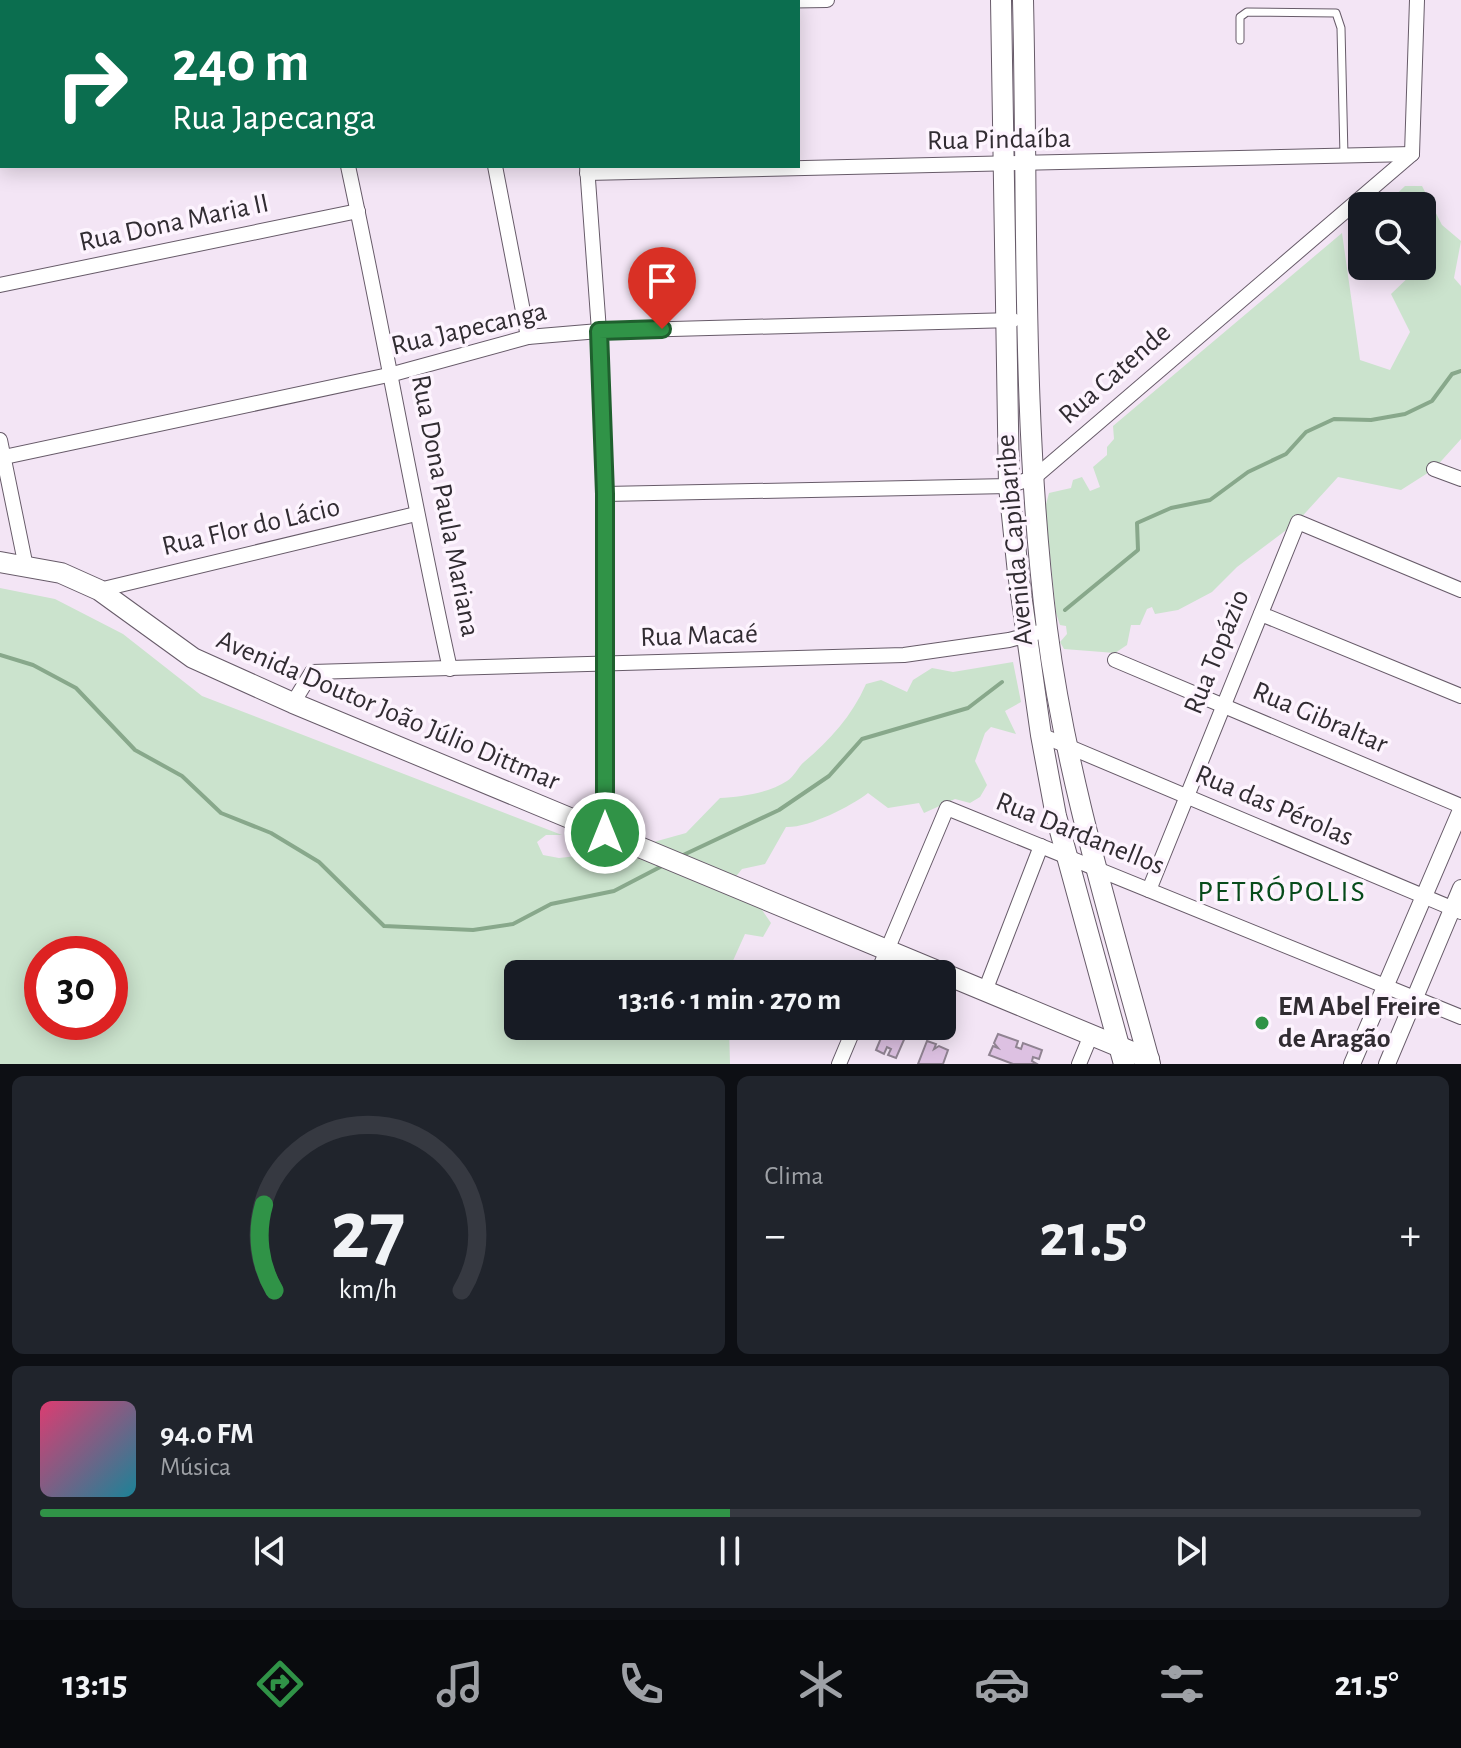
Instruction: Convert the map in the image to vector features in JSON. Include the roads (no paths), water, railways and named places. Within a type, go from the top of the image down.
[{"type":"main road","name":"Avenida Capibaribe","points":[[1001,0],[1009,486],[1041,735],[1067,857],[1122,1055]]},
{"type":"main road","name":"Avenida Capibaribe","points":[[1023,0],[1035,477],[1047,630],[1067,748],[1096,868],[1153,1062]]},
{"type":"main road","name":"Avenida Doutor João Júlio Dittmar","points":[[0,562],[61,573],[99,590],[193,658],[293,703],[1091,1035],[1122,1055],[1153,1062]]},
{"type":"street","points":[[800,0],[827,0]]},
{"type":"street","points":[[1412,154],[1417,0]]},
{"type":"street","name":"Rua Pindaíba","points":[[800,168],[1027,166],[1412,154]]},
{"type":"street","name":"Rua Catende","points":[[605,494],[1009,486],[1035,477],[1412,154]]},
{"type":"street","name":"Rua Dona Paula Mariana","points":[[348,168],[393,374],[416,514],[450,669]]},
{"type":"street","points":[[495,168],[528,337]]},
{"type":"street","name":"Rua Pindaíba","points":[[587,170],[796,168]]},
{"type":"street","points":[[587,170],[599,331],[605,494],[605,833]]},
{"type":"street","name":"Rua Dona Maria II","points":[[0,285],[358,211]]},
{"type":"street","name":"Rua Japecanga","points":[[2,457],[393,374],[528,337],[599,331],[1029,319]]},
{"type":"street","points":[[0,440],[26,567]]},
{"type":"street","points":[[1434,469],[1461,479]]},
{"type":"street","name":"Rua Flor do Lácio","points":[[99,590],[416,514]]},
{"type":"street","name":"Rua Topázio","points":[[1149,890],[1298,522],[1461,590]]},
{"type":"street","points":[[1261,614],[1461,696]]},
{"type":"street","name":"Rua Macaé","points":[[293,703],[312,672],[904,655],[1047,630]]},
{"type":"street","name":"Rua Gibraltar","points":[[1115,660],[1461,808]]},
{"type":"street","name":"Rua das Pérolas","points":[[1041,735],[1457,911]]},
{"type":"street","name":"Rua Dardanellos","points":[[886,951],[947,808],[1461,1017]]},
{"type":"street","points":[[1352,1064],[1388,987],[1461,808]]},
{"type":"street","points":[[985,991],[1041,846]]},
{"type":"street","points":[[1387,1064],[1457,911],[1461,888]]},
{"type":"street","points":[[882,960],[886,951]]},
{"type":"street","points":[[1079,1064],[1091,1035]]},
{"type":"street","points":[[839,1064],[849,1040]]},
{"type":"lane","points":[[1240,40],[1240,17],[1247,12],[1336,13],[1341,28],[1344,156]]},
{"type":"waterway","points":[[1065,610],[1138,550],[1137,523],[1171,508],[1210,500],[1248,472],[1286,454],[1306,432],[1334,419],[1371,420],[1405,414],[1432,401],[1452,374],[1461,371]]},
{"type":"waterway","points":[[0,655],[33,665],[76,688],[135,750],[182,776],[221,813],[271,833],[319,862],[384,926],[473,930],[513,924],[551,904],[614,891],[664,865]]},
{"type":"waterway","points":[[679,857],[779,810],[829,776],[862,739],[968,708],[1002,682]]},
{"type":"place","name":"EM Abel Freire de Aragão","points":[[1262,1023]]},
{"type":"district","name":"PETRÓPOLIS","points":[[1282,892]]}]
